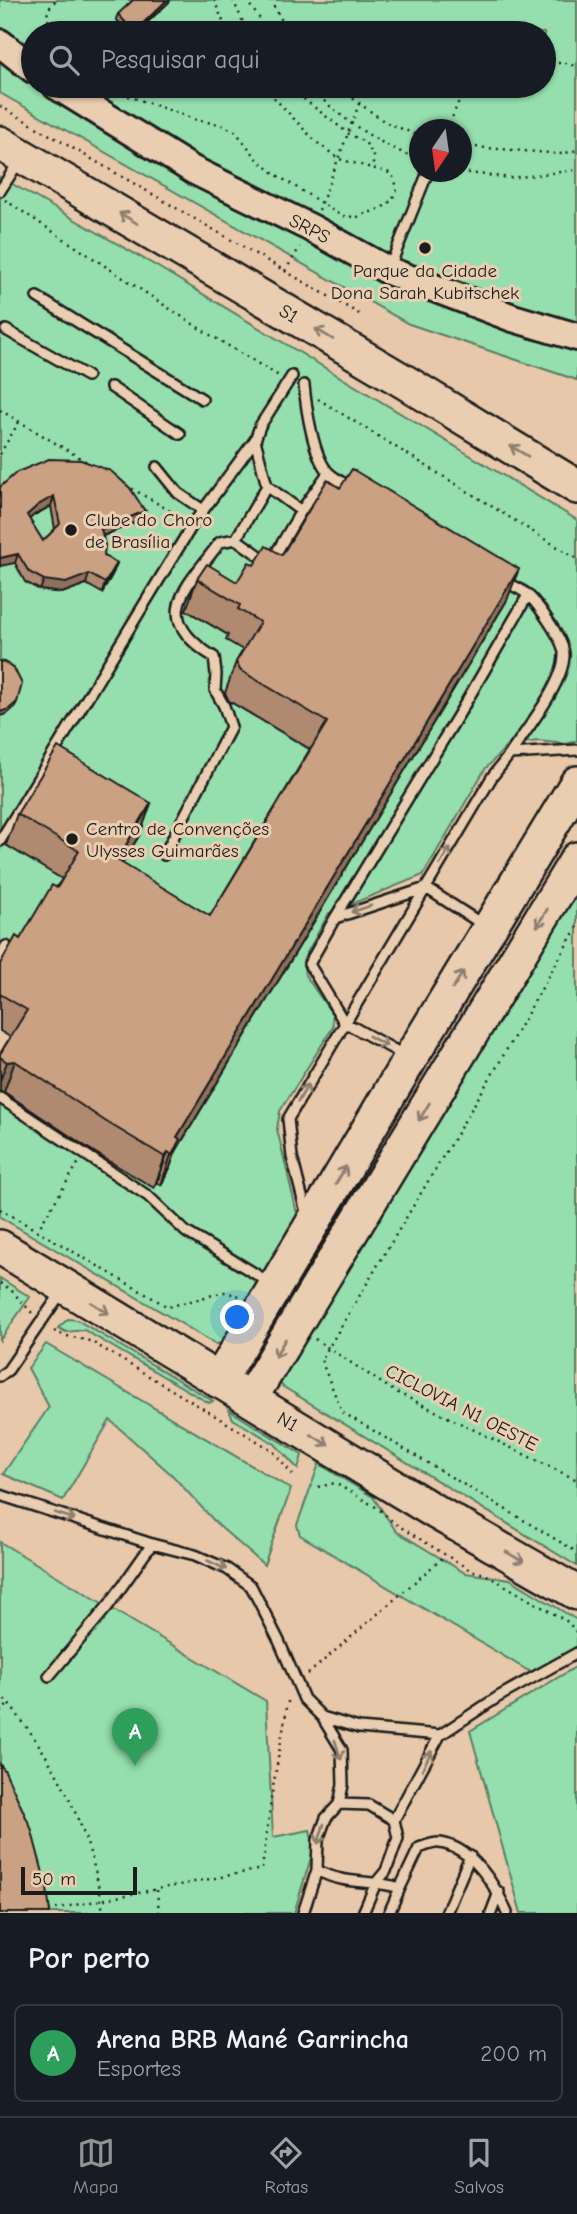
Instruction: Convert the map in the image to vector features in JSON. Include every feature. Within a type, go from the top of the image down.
[{"type":"highway","name":"S1","points":[[12,149],[577,486]]},
{"type":"highway","points":[[219,1381],[261,1293],[310,1228],[577,783]]},
{"type":"highway","points":[[250,1399],[309,1321],[577,859]]},
{"type":"highway","name":"N1","points":[[0,1247],[434,1511],[577,1593]]},
{"type":"highway","points":[[261,1293],[309,1321]]},
{"type":"main road","points":[[0,43],[21,60]]},
{"type":"main road","name":"SRPS","points":[[76,98],[193,170],[312,228],[389,271],[513,318],[577,337]]},
{"type":"lane","points":[[0,191],[12,149]]},
{"type":"lane","points":[[389,271],[424,182]]},
{"type":"lane","points":[[37,297],[202,399]]},
{"type":"lane","points":[[6,330],[87,376]]},
{"type":"lane","points":[[0,841],[193,524],[255,440],[260,426],[292,376]]},
{"type":"lane","points":[[304,385],[305,403],[318,453],[328,473],[361,494]]},
{"type":"lane","points":[[111,387],[180,434]]},
{"type":"lane","points":[[255,440],[267,486],[301,511]]},
{"type":"lane","points":[[157,467],[178,493],[203,510]]},
{"type":"lane","points":[[236,539],[262,560],[272,560],[301,511],[328,473]]},
{"type":"lane","points":[[164,855],[231,727],[225,706],[215,690],[214,657],[196,646],[177,619],[177,608],[184,591],[220,542],[236,539],[267,486]]},
{"type":"lane","points":[[310,1228],[292,1157],[288,1119],[492,777],[548,698],[561,668],[565,653],[555,633],[528,595],[494,575]]},
{"type":"lane","points":[[413,1054],[400,1053],[344,1022],[309,964],[528,595]]},
{"type":"lane","points":[[510,754],[577,750]]},
{"type":"lane","points":[[335,918],[426,888]]},
{"type":"lane","points":[[426,888],[489,929]]},
{"type":"lane","points":[[0,959],[6,946]]},
{"type":"lane","points":[[0,1098],[148,1196],[186,1232],[261,1293]]},
{"type":"lane","points":[[0,1376],[8,1370],[65,1287]]},
{"type":"lane","points":[[0,1495],[152,1544],[195,1555],[227,1569],[251,1586],[304,1699],[322,1717],[342,1750],[339,1804],[326,1818],[318,1840],[317,1870],[303,1913]]},
{"type":"lane","points":[[49,1676],[108,1606],[152,1544]]},
{"type":"lane","points":[[363,1913],[376,1884],[386,1871],[398,1838],[394,1819],[440,1735],[498,1697],[577,1653]]},
{"type":"lane","points":[[322,1717],[359,1728],[440,1735]]},
{"type":"lane","points":[[339,1804],[369,1805],[394,1819]]},
{"type":"lane","points":[[389,1913],[419,1848],[439,1843],[470,1856],[499,1892],[507,1913]]},
{"type":"lane","points":[[446,1913],[470,1856]]},
{"type":"lane","points":[[317,1870],[331,1878],[400,1888]]},
{"type":"lane","points":[[491,1913],[499,1892]]},
{"type":"path","points":[[49,21],[48,8],[56,0]]},
{"type":"path","points":[[214,0],[223,21]]},
{"type":"path","points":[[233,0],[243,21]]},
{"type":"path","points":[[246,0],[261,21]]},
{"type":"path","points":[[270,0],[282,21]]},
{"type":"path","points":[[556,63],[568,63],[577,68]]},
{"type":"path","points":[[134,98],[235,131],[259,161],[275,174],[342,216],[357,217],[382,208],[392,200],[397,189],[396,180],[390,173],[339,159],[314,141],[273,98]]},
{"type":"path","points":[[302,98],[349,134],[365,142],[373,155],[373,169]]},
{"type":"path","points":[[323,98],[351,123],[387,147],[409,156]]},
{"type":"path","points":[[351,98],[385,122],[409,132]]},
{"type":"path","points":[[452,119],[460,98]]},
{"type":"path","points":[[285,271],[312,228],[359,104]]},
{"type":"path","points":[[0,106],[361,314]]},
{"type":"path","points":[[472,147],[562,154],[577,150]]},
{"type":"path","points":[[472,173],[511,178],[577,170]]},
{"type":"path","points":[[0,411],[89,463]]},
{"type":"path","points":[[0,454],[19,422]]},
{"type":"path","points":[[123,483],[193,524]]},
{"type":"path","points":[[577,927],[321,1360],[342,1412],[577,1552]]},
{"type":"path","points":[[37,1231],[84,1154]]},
{"type":"path","points":[[0,1209],[168,1307],[224,1292],[261,1293]]},
{"type":"path","points":[[0,1283],[11,1290],[41,1321]]},
{"type":"path","name":"CICLOVIA N1 OESTE","points":[[309,1321],[328,1347],[394,1391],[577,1480]]},
{"type":"path","points":[[54,1331],[66,1338],[78,1337],[92,1342],[214,1414],[272,1450],[294,1476]]},
{"type":"path","points":[[318,1487],[335,1483],[470,1570],[485,1574],[568,1622],[577,1633]]},
{"type":"path","points":[[38,1912],[262,1869],[290,1687],[296,1680],[310,1673],[446,1555]]},
{"type":"path","points":[[0,1694],[48,1758],[68,1797],[85,1838],[103,1913]]},
{"type":"path","points":[[0,1712],[9,1704]]},
{"type":"path","points":[[157,1890],[159,1913]]},
{"type":"green space","name":"Parque da Cidade Dona Sarah Kubitschek","points":[[0,0],[577,0],[577,380],[409,324],[0,93]]},
{"type":"green space","points":[[0,177],[158,267],[577,520],[577,741],[566,744],[538,741],[508,745],[485,769],[423,875],[329,913],[303,960],[305,975],[332,1014],[333,1027],[280,1111],[277,1129],[299,1222],[229,1342],[216,1344],[0,1217],[0,1095],[154,1188],[157,1183],[161,1185],[166,1168],[507,600],[271,586],[186,610],[229,636],[248,653],[223,697],[315,753],[199,947],[105,891],[139,834],[45,777],[5,844],[68,882],[0,976]]},
{"type":"green space","points":[[577,872],[577,1566],[282,1386],[278,1379]]},
{"type":"green space","points":[[0,1278],[30,1297],[0,1340]]},
{"type":"green space","points":[[68,1319],[77,1320],[213,1401],[209,1403],[84,1330],[66,1332],[58,1328]]},
{"type":"green space","points":[[46,1344],[291,1489],[264,1565],[218,1525],[172,1475],[110,1420],[63,1500],[3,1474],[49,1407],[28,1368]]},
{"type":"green space","points":[[229,1410],[302,1455],[298,1469],[275,1444],[233,1419]]},
{"type":"green space","points":[[319,1464],[373,1497],[396,1531],[465,1573],[510,1579],[577,1620],[577,1646],[533,1672],[527,1670],[300,1535],[297,1525]]},
{"type":"green space","points":[[0,1542],[266,1701],[273,1837],[310,1830],[314,1848],[294,1913],[0,1913]]},
{"type":"green space","points":[[577,1666],[577,1913],[521,1913],[470,1731]]},
{"type":"building","points":[[133,0],[167,0],[145,21],[124,21],[118,14]]},
{"type":"building","name":"Clube do Choro de Brasília","points":[[49,459],[81,460],[111,471],[130,488],[145,511],[101,529],[105,545],[104,556],[117,563],[105,583],[89,574],[66,583],[44,580],[29,572],[18,554],[0,558],[0,487],[17,472]],"holes":[[[54,496],[60,524],[43,541],[27,515]]]},
{"type":"building","name":"Centro de Convenções Ulysses Guimarães","points":[[352,469],[519,569],[177,1137],[180,1139],[172,1155],[168,1152],[165,1157],[15,1061],[7,1062],[0,1057],[27,1010],[0,994],[0,964],[16,936],[20,939],[52,885],[57,888],[79,851],[17,814],[58,747],[151,803],[117,860],[210,916],[327,722],[240,670],[236,662],[260,622],[238,609],[240,605],[197,579],[207,564],[237,582],[249,562],[254,565],[266,546],[282,555],[327,480],[340,488]]},
{"type":"building","points":[[0,661],[14,668],[22,684],[17,702],[0,712]]},
{"type":"building","points":[[0,1764],[31,1828],[47,1888],[50,1913],[0,1913]]},
{"type":"place","name":"Parque da Cidade Dona Sarah Kubitschek","points":[[425,248]]},
{"type":"place","name":"Clube do Choro de Brasília","points":[[71,530]]},
{"type":"place","name":"Centro de Convenções Ulysses Guimarães","points":[[72,839]]},
{"type":"place","name":"Arena BRB Mané Garrincha","points":[[135,1766]]}]
